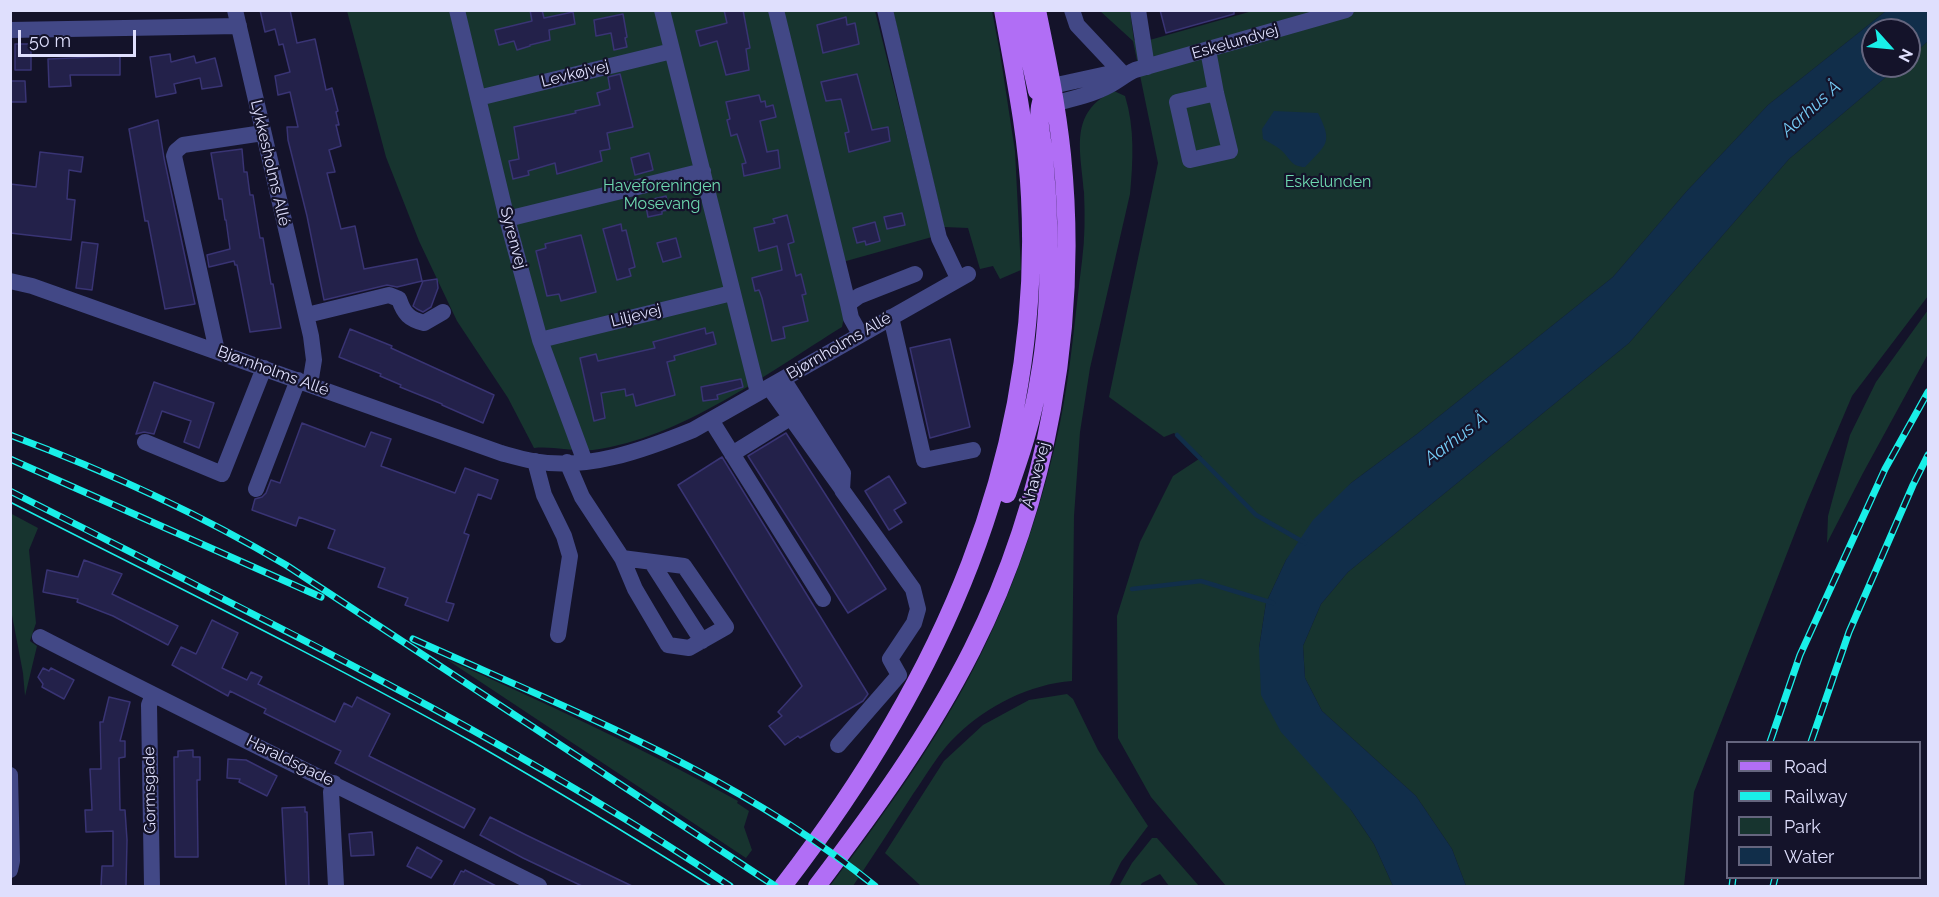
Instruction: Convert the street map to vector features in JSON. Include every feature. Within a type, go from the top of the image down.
[{"type":"main road","name":"Åhavevej","points":[[783,886],[840,806],[891,727],[942,633],[967,574],[995,496],[1013,426],[1022,377],[1030,298],[1031,239],[1028,158],[1003,10]]},
{"type":"main road","points":[[942,633],[989,539],[1005,500],[1040,379],[1048,288],[1049,240],[1044,155],[1039,116],[1050,95],[1037,91],[1019,10]]},
{"type":"main road","name":"Åhavevej","points":[[817,886],[890,787],[946,698],[972,649],[1014,550],[1049,424],[1062,332],[1065,290],[1065,200],[1062,155],[1037,10]]},
{"type":"street","name":"Syrenvej","points":[[457,10],[507,219],[540,340],[585,462]]},
{"type":"street","points":[[662,10],[732,293],[770,386],[790,418],[913,589],[918,609],[914,623],[890,659],[898,675],[838,745]]},
{"type":"street","points":[[776,10],[851,318],[860,334]]},
{"type":"street","name":"Bjørnholms Allé","points":[[10,281],[32,285],[501,453],[535,461],[585,462],[616,457],[654,446],[693,430],[963,276],[939,238],[885,10]]},
{"type":"street","points":[[1072,10],[1077,25],[1124,75]]},
{"type":"street","points":[[1137,10],[1147,67]]},
{"type":"street","name":"Eskelundvej","points":[[1050,95],[1070,100],[1110,85],[1124,75],[1147,67],[1208,50],[1303,17],[1346,10]]},
{"type":"street","points":[[10,30],[237,18]]},
{"type":"street","name":"Lykkesholms Allé","points":[[237,18],[312,336],[314,360],[256,489]]},
{"type":"street","points":[[1208,50],[1216,93]]},
{"type":"street","name":"Levkøjvej","points":[[478,98],[672,51]]},
{"type":"street","points":[[217,351],[174,156],[176,151],[183,146],[263,133]]},
{"type":"street","points":[[507,219],[703,171]]},
{"type":"street","points":[[848,304],[859,296],[915,274]]},
{"type":"street","name":"Liljevej","points":[[540,340],[732,293]]},
{"type":"street","points":[[307,315],[389,296],[399,299],[405,313],[417,321],[424,323],[443,312]]},
{"type":"street","points":[[891,317],[924,460],[973,450]]},
{"type":"street","points":[[145,442],[222,474],[264,368]]},
{"type":"street","points":[[770,386],[843,472],[843,490]]},
{"type":"street","points":[[732,454],[790,418]]},
{"type":"street","points":[[711,420],[823,600]]},
{"type":"street","points":[[535,461],[544,495],[564,536],[570,556],[558,634]]},
{"type":"street","points":[[567,462],[582,496],[622,558],[635,589],[668,645],[689,648],[726,627],[684,566],[622,558]]},
{"type":"street","points":[[652,563],[702,641]]},
{"type":"street","name":"Haraldsgade","points":[[40,637],[539,886]]},
{"type":"street","name":"Gormsgade","points":[[152,886],[149,705],[153,695]]},
{"type":"street","points":[[10,775],[12,861],[10,870]]},
{"type":"street","points":[[334,783],[331,792],[336,886]]},
{"type":"green space","name":"Eskelunden","points":[[1256,10],[1886,11],[1877,18],[1861,18],[1861,31],[1768,105],[1686,192],[1613,277],[1417,434],[1351,483],[1286,560],[1266,603],[1259,648],[1351,810],[1374,844],[1393,886],[1226,886],[1151,797],[1118,738],[1117,616],[1140,542],[1173,476],[1202,457],[1174,433],[1164,437],[1109,397],[1158,163],[1133,41],[1100,11],[1130,11],[1134,40],[1139,43]]},
{"type":"green space","name":"Haveforeningen Mosevang","points":[[347,11],[875,11],[932,237],[832,265],[844,317],[842,327],[754,383],[691,418],[626,443],[593,450],[534,448],[508,398],[457,321],[419,241],[386,157]]},
{"type":"green space","points":[[893,11],[992,11],[1015,151],[1021,270],[1000,279],[993,266],[980,269],[968,228],[944,227]]},
{"type":"green space","points":[[1928,41],[1928,296],[1852,396],[1807,502],[1694,792],[1684,886],[1466,886],[1452,849],[1416,796],[1322,711],[1305,678],[1303,646],[1321,604],[1348,572],[1629,343],[1789,159],[1885,78],[1921,78],[1921,47]]},
{"type":"green space","points":[[1114,91],[1125,96],[1128,108],[1132,145],[1131,182],[1090,368],[1080,432],[1074,516],[1072,681],[1041,687],[1010,698],[969,724],[939,756],[853,886],[830,886],[892,802],[948,715],[994,626],[1028,541],[1046,483],[1064,403],[1070,363],[1084,235],[1081,134],[1089,110],[1099,100]]},
{"type":"green space","points":[[1928,310],[1928,354],[1827,543],[1828,516],[1850,435],[1876,382]]},
{"type":"green space","points":[[10,513],[38,528],[29,550],[36,623],[30,641],[37,646],[25,696],[11,610]]},
{"type":"green space","points":[[446,659],[594,727],[738,801],[737,803],[749,811],[744,827],[752,850],[746,858]]},
{"type":"green space","points":[[1067,694],[1073,699],[1098,750],[1148,826],[1121,862],[1109,886],[921,886],[885,853],[944,761],[983,725],[1029,700]]},
{"type":"green space","points":[[1152,838],[1157,838],[1199,886],[1169,886],[1160,874],[1140,886],[1119,886],[1132,863]]},
{"type":"water","points":[[1886,11],[1928,11],[1928,41],[1921,47],[1921,18],[1877,18]]},
{"type":"water","name":"Aarhus Å","points":[[1861,31],[1861,78],[1885,78],[1789,159],[1629,343],[1348,572],[1321,604],[1303,646],[1305,678],[1322,711],[1416,796],[1452,849],[1466,886],[1393,886],[1374,844],[1351,810],[1281,732],[1261,695],[1259,648],[1266,603],[1286,560],[1313,520],[1351,483],[1417,434],[1613,277],[1686,192],[1768,105]]},
{"type":"water","points":[[1274,111],[1318,113],[1325,131],[1325,143],[1305,167],[1294,164],[1281,150],[1263,139],[1262,129]]},
{"type":"building","points":[[260,10],[290,10],[297,43],[315,39],[326,90],[332,88],[338,111],[336,112],[339,125],[336,125],[341,146],[329,150],[335,172],[327,173],[341,229],[355,226],[364,269],[417,259],[422,281],[397,287],[387,285],[324,300],[307,216],[288,140],[287,127],[298,127],[290,92],[278,95],[275,76],[290,72],[283,44],[279,45],[275,29],[265,32]]},
{"type":"building","points":[[530,10],[542,10],[544,18],[573,12],[575,24],[549,30],[550,40],[517,50],[514,41],[499,45],[495,30],[532,21]]},
{"type":"building","points":[[724,10],[743,10],[750,48],[746,49],[749,70],[726,75],[717,41],[700,46],[696,31],[727,23]]},
{"type":"building","points":[[1160,10],[1234,10],[1234,14],[1166,33]]},
{"type":"building","points":[[623,14],[627,47],[614,50],[611,33],[596,36],[594,20]]},
{"type":"building","points":[[846,17],[847,25],[855,23],[859,44],[823,53],[817,25]]},
{"type":"building","points":[[15,44],[31,44],[31,70],[15,70]]},
{"type":"building","points":[[170,54],[171,62],[194,56],[196,63],[215,58],[222,86],[202,89],[200,78],[174,84],[176,93],[156,97],[150,57]]},
{"type":"building","points":[[120,56],[120,75],[70,75],[71,86],[49,87],[48,59]]},
{"type":"building","points":[[620,74],[633,127],[607,133],[610,149],[600,151],[602,161],[557,174],[555,163],[528,171],[529,175],[513,179],[509,161],[519,159],[514,127],[576,113],[575,111],[600,105],[597,93],[610,89],[608,77]]},
{"type":"building","points":[[857,74],[872,130],[888,127],[890,141],[849,152],[845,133],[849,132],[841,99],[826,101],[821,82]]},
{"type":"building","points":[[10,81],[25,81],[26,102],[10,102]]},
{"type":"building","points":[[759,95],[761,102],[765,101],[766,107],[773,105],[776,117],[760,121],[767,152],[778,150],[780,168],[744,176],[742,164],[746,163],[737,134],[731,136],[726,102]]},
{"type":"building","points":[[158,120],[195,304],[165,309],[148,221],[145,221],[129,129]]},
{"type":"building","points":[[242,149],[244,172],[247,172],[250,195],[253,195],[260,238],[263,238],[281,328],[250,332],[237,265],[234,261],[209,267],[207,255],[230,249],[222,199],[219,199],[211,153]]},
{"type":"building","points":[[40,152],[83,157],[81,172],[69,170],[67,199],[75,200],[71,240],[10,233],[10,184],[36,187]]},
{"type":"building","points":[[649,153],[653,170],[635,175],[631,158]]},
{"type":"building","points":[[666,196],[669,210],[648,217],[645,201]]},
{"type":"building","points":[[902,213],[905,225],[887,229],[884,217]]},
{"type":"building","points":[[787,215],[794,242],[788,244],[796,276],[801,274],[806,294],[802,295],[808,321],[783,327],[785,338],[772,341],[762,298],[759,290],[755,291],[752,278],[782,270],[777,246],[759,251],[754,228],[775,223],[773,219]]},
{"type":"building","points":[[875,222],[880,241],[866,245],[865,241],[857,243],[853,228]]},
{"type":"building","points":[[621,224],[622,231],[626,230],[635,267],[629,269],[631,276],[617,280],[603,229]]},
{"type":"building","points":[[581,235],[596,292],[561,301],[559,294],[547,296],[536,251],[546,248],[545,244]]},
{"type":"building","points":[[676,238],[681,257],[663,262],[657,243]]},
{"type":"building","points":[[82,242],[98,244],[92,290],[76,288]]},
{"type":"building","points":[[437,279],[438,288],[431,307],[423,312],[413,306],[423,281]]},
{"type":"building","points":[[705,328],[706,334],[713,332],[716,344],[674,356],[675,360],[667,362],[675,395],[636,406],[633,394],[626,396],[625,389],[601,393],[605,418],[594,421],[580,358],[596,354],[598,361],[655,348],[653,342]]},
{"type":"building","points":[[350,329],[392,346],[391,348],[494,395],[483,423],[400,387],[401,385],[380,376],[381,374],[339,357]]},
{"type":"building","points":[[950,339],[970,427],[930,438],[910,348]]},
{"type":"building","points":[[741,379],[743,387],[717,395],[718,399],[703,401],[701,387]]},
{"type":"building","points":[[154,382],[214,403],[199,448],[184,442],[191,421],[162,411],[154,434],[144,432],[136,434]]},
{"type":"building","points":[[302,423],[365,447],[371,432],[391,439],[381,466],[455,493],[465,468],[498,480],[491,499],[478,494],[464,533],[469,535],[446,602],[454,604],[448,621],[405,605],[408,598],[378,587],[385,568],[328,548],[335,530],[299,517],[296,526],[252,510],[255,499],[266,493],[271,480],[280,483]]},
{"type":"building","points":[[786,433],[886,589],[848,613],[748,456]]},
{"type":"building","points":[[722,457],[868,694],[863,701],[785,745],[769,726],[782,716],[778,712],[802,686],[678,485]]},
{"type":"building","points":[[889,476],[906,503],[894,510],[902,522],[889,530],[865,491]]},
{"type":"building","points":[[84,560],[122,574],[112,594],[178,626],[168,645],[113,616],[77,602],[78,599],[43,592],[47,570],[78,577]]},
{"type":"building","points":[[212,620],[238,633],[222,668],[247,680],[251,672],[262,677],[258,684],[335,722],[344,703],[352,707],[357,697],[390,714],[369,756],[475,809],[464,828],[335,763],[341,751],[264,713],[266,709],[230,691],[228,696],[172,665],[181,647],[196,654]]},
{"type":"building","points":[[43,668],[49,671],[51,668],[74,680],[64,699],[42,687],[43,684],[38,677]]},
{"type":"building","points":[[109,697],[130,702],[120,741],[125,741],[125,757],[119,758],[120,810],[125,810],[127,840],[126,886],[101,886],[102,866],[113,866],[113,831],[86,832],[85,810],[92,810],[90,769],[101,769],[100,722],[103,722]]},
{"type":"building","points":[[193,750],[193,757],[200,757],[200,780],[197,780],[198,857],[175,857],[174,757],[178,757],[178,751]]},
{"type":"building","points":[[228,759],[246,760],[277,776],[267,796],[239,782],[240,779],[227,778]]},
{"type":"building","points":[[305,807],[309,886],[286,886],[282,808]]},
{"type":"building","points":[[490,817],[632,886],[582,886],[523,858],[480,835]]},
{"type":"building","points":[[372,832],[374,855],[351,856],[349,834]]},
{"type":"building","points":[[417,847],[442,861],[431,878],[407,866]]},
{"type":"building","points":[[465,870],[496,886],[453,886],[461,871]]},
{"type":"waterway","points":[[1177,435],[1256,515],[1305,543]]},
{"type":"waterway","points":[[1132,589],[1201,581],[1273,603]]},
{"type":"tram line","points":[[10,502],[417,711],[534,778],[711,886]]},
{"type":"railway","points":[[1770,741],[1800,655],[1885,469],[1928,392]]},
{"type":"railway","points":[[10,435],[151,494],[286,565],[775,886]]},
{"type":"railway","points":[[1811,741],[1849,632],[1928,455]]},
{"type":"railway","points":[[10,459],[321,597]]},
{"type":"railway","points":[[10,491],[285,630],[467,727],[644,830],[730,886]]},
{"type":"railway","points":[[413,639],[593,720],[711,778],[822,846],[875,886]]},
{"type":"railway","points":[[1732,886],[1733,879]]},
{"type":"railway","points":[[1773,886],[1775,879]]}]
